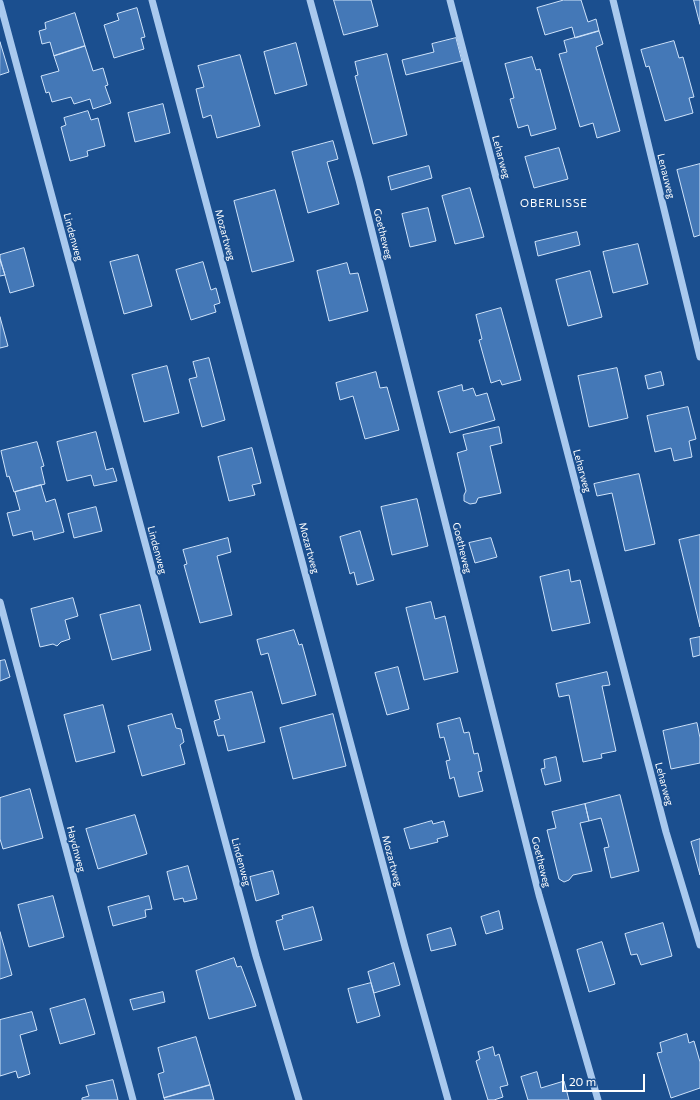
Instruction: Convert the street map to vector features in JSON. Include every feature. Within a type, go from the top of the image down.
[{"type":"street","name":"Mozartweg","points":[[152,0],[405,947],[448,1100]]},
{"type":"street","name":"Goetheweg","points":[[310,0],[359,180],[539,895],[598,1100]]},
{"type":"street","name":"Leharweg","points":[[450,0],[666,832],[700,945]]},
{"type":"street","name":"Lenauweg","points":[[613,0],[700,356]]},
{"type":"street","name":"Lindenweg","points":[[0,3],[256,956],[299,1100]]},
{"type":"street","name":"Haydnweg","points":[[0,602],[132,1100]]},
{"type":"building","points":[[334,0],[371,0],[378,26],[344,35]]},
{"type":"building","points":[[564,0],[581,0],[588,22],[596,19],[599,31],[575,38],[572,27],[545,35],[537,8]]},
{"type":"building","points":[[694,0],[700,0],[700,24]]},
{"type":"building","points":[[137,8],[145,37],[141,38],[144,49],[114,58],[104,25],[119,20],[117,14]]},
{"type":"building","points":[[75,13],[85,46],[54,56],[50,42],[42,44],[39,31],[46,29],[45,23]]},
{"type":"building","points":[[599,31],[603,44],[596,47],[620,131],[597,138],[593,123],[580,127],[559,54],[567,52],[564,41]]},
{"type":"building","points":[[456,38],[462,61],[406,75],[402,60],[434,52],[432,44]]},
{"type":"building","points":[[674,41],[679,58],[683,57],[694,97],[689,98],[693,113],[665,121],[649,66],[646,67],[641,50]]},
{"type":"building","points":[[0,42],[9,72],[0,75]]},
{"type":"building","points":[[296,43],[307,85],[275,94],[264,52]]},
{"type":"building","points":[[85,46],[93,71],[103,68],[108,85],[105,86],[111,103],[93,109],[90,99],[74,104],[71,97],[52,102],[49,92],[46,93],[41,76],[59,71],[54,56]]},
{"type":"building","points":[[387,54],[407,135],[373,144],[355,76],[358,75],[355,62]]},
{"type":"building","points":[[240,55],[260,126],[217,138],[211,115],[203,118],[196,89],[204,87],[198,66]]},
{"type":"building","points":[[532,57],[536,70],[540,69],[556,129],[531,136],[528,125],[518,128],[510,99],[514,98],[505,64]]},
{"type":"building","points":[[163,104],[170,133],[135,142],[128,113]]},
{"type":"building","points":[[88,111],[91,120],[98,118],[105,146],[87,151],[88,156],[70,161],[61,127],[66,125],[64,118]]},
{"type":"building","points":[[333,141],[338,159],[327,162],[339,204],[308,213],[292,152]]},
{"type":"building","points":[[559,148],[568,179],[534,188],[525,157]]},
{"type":"building","points":[[700,164],[700,235],[694,237],[677,170]]},
{"type":"building","points":[[429,166],[432,178],[391,190],[388,177]]},
{"type":"building","points":[[470,188],[484,237],[455,244],[442,196]]},
{"type":"building","points":[[275,190],[294,261],[252,272],[234,201]]},
{"type":"building","points":[[428,208],[436,241],[410,247],[402,214]]},
{"type":"building","points":[[577,232],[580,245],[538,256],[535,242]]},
{"type":"building","points":[[638,244],[648,284],[613,293],[603,252]]},
{"type":"building","points":[[24,248],[34,286],[10,293],[0,255]]},
{"type":"building","points":[[138,255],[152,306],[124,314],[110,262]]},
{"type":"building","points":[[0,260],[5,275],[0,276]]},
{"type":"building","points":[[203,262],[211,290],[216,288],[220,303],[214,305],[216,312],[191,320],[176,270]]},
{"type":"building","points":[[347,263],[350,274],[358,273],[368,311],[329,321],[317,271]]},
{"type":"building","points":[[590,271],[602,317],[568,326],[556,280]]},
{"type":"building","points":[[501,308],[521,380],[502,385],[500,380],[491,383],[479,340],[482,339],[476,315]]},
{"type":"building","points":[[0,317],[8,346],[0,348]]},
{"type":"building","points":[[209,358],[225,420],[202,427],[189,379],[197,377],[193,362]]},
{"type":"building","points":[[167,366],[179,413],[144,422],[132,375]]},
{"type":"building","points":[[617,368],[628,418],[589,427],[578,376]]},
{"type":"building","points":[[376,372],[380,388],[387,387],[399,430],[365,439],[353,396],[340,400],[336,383]]},
{"type":"building","points":[[661,372],[664,385],[648,389],[645,376]]},
{"type":"building","points":[[462,385],[463,391],[473,388],[476,396],[487,393],[495,420],[450,433],[438,392]]},
{"type":"building","points":[[688,407],[696,439],[689,441],[692,457],[674,461],[671,448],[655,452],[647,416]]},
{"type":"building","points":[[499,427],[502,443],[490,446],[501,493],[478,498],[476,503],[470,504],[464,501],[466,491],[457,453],[467,450],[463,435]]},
{"type":"building","points":[[96,432],[106,470],[113,468],[117,481],[94,486],[91,475],[67,481],[57,442]]},
{"type":"building","points":[[37,442],[44,466],[41,467],[45,484],[14,492],[9,476],[7,477],[1,451]]},
{"type":"building","points":[[252,448],[261,483],[252,485],[255,495],[229,501],[218,457]]},
{"type":"building","points":[[639,474],[655,544],[625,551],[612,493],[597,496],[594,484]]},
{"type":"building","points":[[41,485],[46,502],[55,499],[64,532],[34,540],[32,531],[13,536],[7,513],[20,510],[15,492]]},
{"type":"building","points":[[417,499],[428,546],[392,555],[381,507]]},
{"type":"building","points":[[96,507],[102,531],[74,538],[68,514]]},
{"type":"building","points":[[360,531],[374,580],[357,585],[354,572],[350,574],[340,537]]},
{"type":"building","points":[[700,535],[700,627],[679,540]]},
{"type":"building","points":[[228,538],[231,552],[217,556],[232,615],[200,623],[184,565],[187,564],[183,550]]},
{"type":"building","points":[[491,538],[497,557],[475,563],[469,543]]},
{"type":"building","points":[[569,570],[571,582],[580,580],[590,623],[552,631],[540,577]]},
{"type":"building","points":[[73,598],[78,616],[65,620],[70,639],[61,642],[57,646],[53,644],[40,647],[31,609]]},
{"type":"building","points":[[431,602],[435,619],[445,616],[458,672],[424,680],[406,608]]},
{"type":"building","points":[[140,605],[151,650],[112,660],[100,615]]},
{"type":"building","points":[[294,630],[299,645],[302,644],[316,695],[282,704],[268,653],[261,655],[257,640]]},
{"type":"building","points":[[700,637],[700,655],[693,657],[690,639]]},
{"type":"building","points":[[5,660],[10,677],[0,681],[0,661]]},
{"type":"building","points":[[398,667],[409,709],[387,715],[375,673]]},
{"type":"building","points":[[607,672],[610,685],[602,686],[616,751],[601,754],[602,758],[583,762],[569,695],[559,697],[556,684]]},
{"type":"building","points":[[252,692],[265,742],[228,751],[224,735],[218,736],[214,721],[220,719],[215,701]]},
{"type":"building","points":[[103,705],[115,752],[76,762],[64,715]]},
{"type":"building","points":[[172,714],[176,728],[181,729],[184,742],[180,745],[185,764],[142,776],[128,726]]},
{"type":"building","points":[[333,714],[346,766],[293,779],[280,728]]},
{"type":"building","points":[[460,718],[464,733],[469,732],[474,754],[478,753],[482,771],[478,772],[483,791],[459,797],[454,777],[450,779],[446,761],[450,760],[444,737],[440,738],[437,724]]},
{"type":"building","points":[[697,723],[700,738],[700,763],[671,769],[663,731]]},
{"type":"building","points":[[556,757],[561,781],[545,785],[541,769],[545,768],[544,760]]},
{"type":"building","points":[[30,789],[43,838],[3,849],[0,839],[0,798]]},
{"type":"building","points":[[620,795],[639,871],[611,878],[604,848],[609,847],[601,818],[589,821],[585,804]]},
{"type":"building","points":[[585,804],[589,821],[580,823],[592,871],[573,875],[569,880],[564,882],[559,879],[547,830],[556,828],[552,812]]},
{"type":"building","points":[[135,815],[147,854],[98,869],[86,829]]},
{"type":"building","points":[[432,821],[433,824],[444,821],[448,836],[437,839],[438,842],[410,849],[404,829]]},
{"type":"building","points":[[700,839],[700,875],[691,842]]},
{"type":"building","points":[[188,866],[197,899],[184,902],[183,898],[174,900],[167,872]]},
{"type":"building","points":[[273,871],[279,894],[256,901],[250,877]]},
{"type":"building","points":[[53,896],[64,937],[29,947],[18,905]]},
{"type":"building","points":[[149,896],[152,909],[145,910],[146,917],[113,926],[108,907]]},
{"type":"building","points":[[313,907],[322,940],[284,950],[276,921],[283,919],[282,916]]},
{"type":"building","points":[[499,911],[503,929],[486,934],[481,917]]},
{"type":"building","points":[[663,923],[672,956],[641,965],[637,954],[631,955],[625,934]]},
{"type":"building","points":[[451,928],[456,945],[431,951],[427,935]]},
{"type":"building","points":[[0,932],[12,975],[0,979]]},
{"type":"building","points":[[602,942],[615,984],[589,992],[577,950]]},
{"type":"building","points":[[234,958],[237,967],[241,966],[256,1006],[209,1019],[196,971]]},
{"type":"building","points":[[394,963],[400,985],[374,993],[368,972]]},
{"type":"building","points":[[371,983],[380,1016],[357,1023],[348,989]]},
{"type":"building","points":[[163,992],[165,1002],[133,1010],[130,1000]]},
{"type":"building","points":[[85,999],[95,1034],[60,1044],[50,1009]]},
{"type":"building","points":[[32,1012],[37,1030],[20,1035],[30,1074],[18,1078],[16,1071],[0,1076],[0,1020]]},
{"type":"building","points":[[687,1034],[689,1043],[694,1041],[700,1062],[700,1088],[671,1098],[657,1053],[662,1052],[660,1043]]},
{"type":"building","points":[[196,1037],[210,1085],[164,1098],[158,1074],[164,1072],[158,1048]]},
{"type":"building","points":[[493,1047],[495,1056],[499,1054],[508,1085],[500,1087],[503,1097],[488,1100],[476,1061],[480,1059],[478,1052]]},
{"type":"building","points":[[537,1072],[541,1088],[564,1081],[569,1100],[528,1100],[521,1077]]},
{"type":"building","points":[[113,1080],[118,1100],[82,1100],[82,1098],[89,1096],[86,1086]]},
{"type":"building","points":[[210,1085],[214,1100],[165,1100],[164,1098]]},
{"type":"district","name":"OBERLISSE","points":[[554,203]]}]
